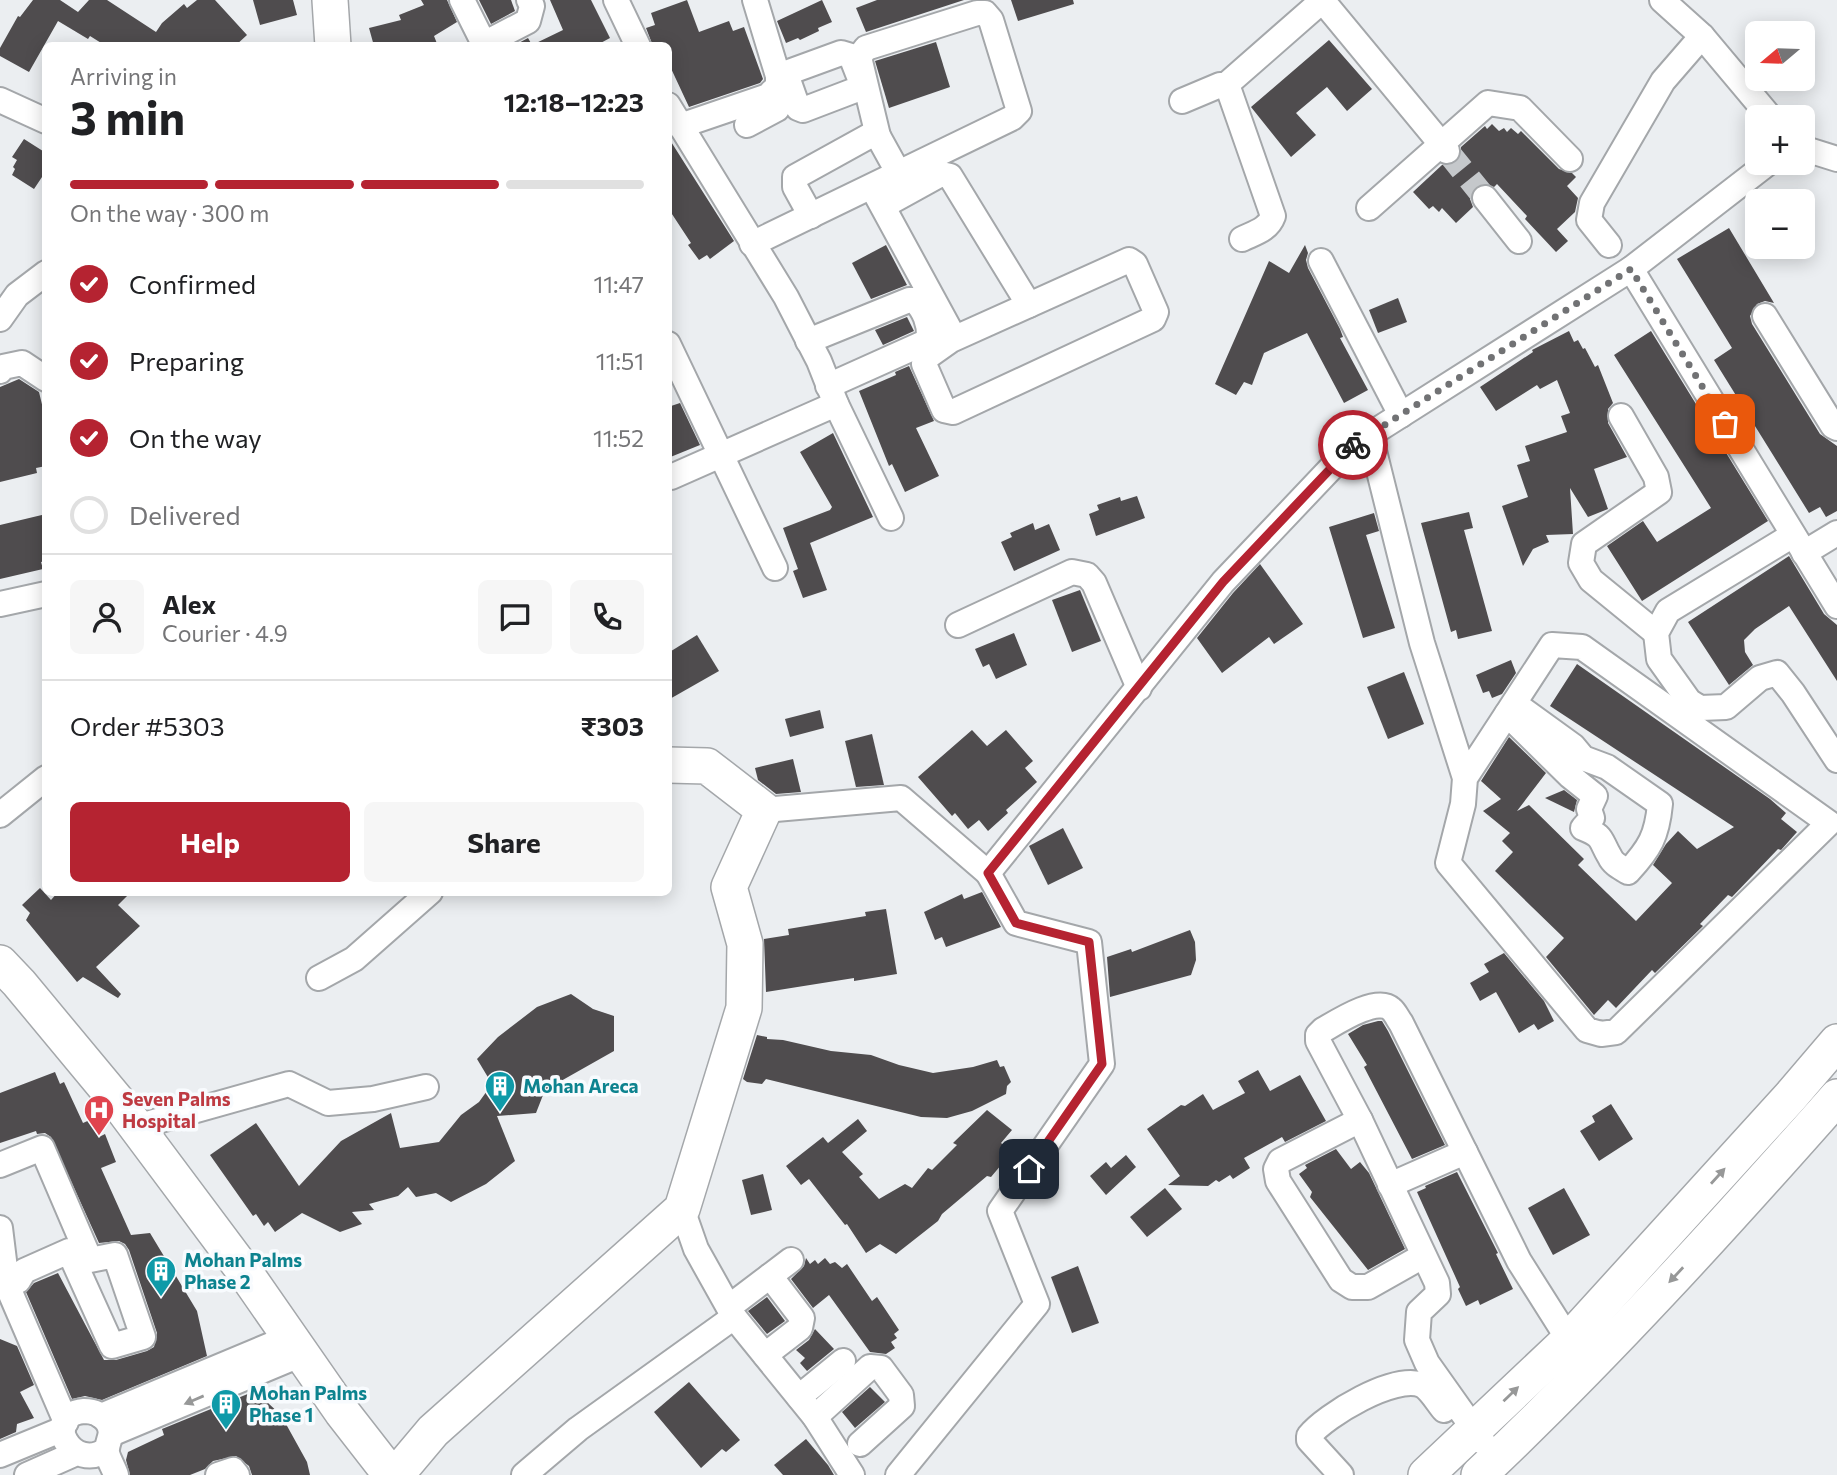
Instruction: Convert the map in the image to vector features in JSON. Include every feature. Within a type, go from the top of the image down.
[{"type":"street","points":[[330,0],[333,42]]},
{"type":"street","points":[[462,0],[483,42]]},
{"type":"street","points":[[488,42],[528,21],[532,6],[529,0]]},
{"type":"street","points":[[616,0],[636,42]]},
{"type":"street","points":[[747,125],[777,109],[778,104],[779,81],[755,0]]},
{"type":"street","points":[[1182,101],[1226,85],[1322,0],[1444,147]]},
{"type":"street","points":[[1662,0],[1702,36],[1760,105]]},
{"type":"street","points":[[877,196],[899,174],[1012,118],[1019,111],[991,20],[985,13],[977,13],[866,48],[859,57],[878,136],[899,174]]},
{"type":"street","points":[[1609,245],[1589,220],[1592,203],[1663,81],[1702,36]]},
{"type":"street","points":[[779,81],[756,100],[674,116],[786,298],[891,518]]},
{"type":"street","points":[[1226,85],[1273,216],[1264,229],[1242,239]]},
{"type":"street","points":[[0,100],[42,119]]},
{"type":"street","points":[[1369,208],[1444,147],[1488,103],[1520,108],[1570,159]]},
{"type":"street","points":[[811,216],[795,187],[795,177],[871,135],[878,136]]},
{"type":"street","points":[[1815,152],[1837,159]]},
{"type":"street","points":[[752,244],[811,216],[941,174],[950,176],[1030,305]]},
{"type":"street","points":[[988,873],[1223,582],[1352,446],[1631,269],[1752,175]]},
{"type":"street","points":[[877,196],[951,331],[951,340]]},
{"type":"street","points":[[1485,198],[1519,241]]},
{"type":"street","points":[[1129,260],[1135,264],[1156,312],[1153,318],[1085,352],[953,412],[944,410],[924,364],[928,357],[951,340],[1129,260]]},
{"type":"street","points":[[1321,261],[1401,415]]},
{"type":"street","points":[[1631,269],[1837,607]]},
{"type":"street","points":[[0,319],[17,295],[42,280]]},
{"type":"street","points":[[672,477],[832,395],[926,342],[929,328],[921,307],[914,300],[909,300],[808,341]]},
{"type":"street","points":[[1765,316],[1833,426],[1837,428]]},
{"type":"street","points":[[672,352],[775,568]]},
{"type":"street","points":[[0,371],[3,367],[22,363],[42,376]]},
{"type":"street","points":[[1621,416],[1656,477],[1659,492],[1584,544],[1581,563],[1591,580],[1656,633]]},
{"type":"street","points":[[1370,435],[1423,643],[1465,778],[1463,804],[1448,863],[1587,1030],[1601,1034],[1616,1032],[1833,827],[1582,647],[1552,645],[1465,778]]},
{"type":"street","points":[[1837,533],[1799,544],[1668,611],[1656,633],[1659,659],[1689,701],[1700,708],[1726,707],[1760,678],[1777,673],[1837,760]]},
{"type":"street","points":[[958,625],[1072,572],[1087,575],[1094,583],[1139,688]]},
{"type":"street","points":[[0,604],[42,595]]},
{"type":"street","points":[[1511,709],[1573,746],[1583,758],[1607,767],[1660,804],[1658,831],[1645,854],[1629,872],[1611,860],[1604,841],[1583,828],[1592,818],[1589,809],[1595,796],[1570,776],[1511,709]]},
{"type":"street","points":[[672,765],[707,766],[764,810],[901,798],[988,873],[1016,923],[1089,942],[1102,1064],[1000,1211],[1037,1304],[898,1475]]},
{"type":"street","points":[[0,815],[42,781]]},
{"type":"street","points":[[0,963],[136,1127],[244,1271],[342,1412],[394,1475],[433,1432],[682,1209],[744,1008],[746,944],[729,887],[764,810]]},
{"type":"street","points":[[320,978],[354,959],[425,896]]},
{"type":"street","points":[[1569,1339],[1519,1261],[1401,1023],[1390,1007],[1383,1005],[1361,1010],[1318,1035],[1318,1041],[1360,1121],[1437,1283],[1438,1294],[1419,1312],[1417,1340],[1427,1363],[1488,1467],[1564,1395],[1706,1244],[1837,1097]]},
{"type":"street","points":[[1426,1475],[1569,1339],[1837,1042]]},
{"type":"street","points":[[136,1127],[289,1084],[328,1103],[373,1099],[426,1087]]},
{"type":"street","points":[[1360,1121],[1280,1161],[1276,1169],[1278,1181],[1341,1280],[1352,1287],[1368,1287],[1423,1256]]},
{"type":"street","points":[[0,1165],[42,1148],[76,1249],[24,1271],[18,1281],[7,1285]]},
{"type":"street","points":[[1390,1185],[1465,1152]]},
{"type":"street","points":[[682,1209],[696,1250],[731,1312],[799,1397],[857,1447],[902,1406],[901,1395],[881,1368],[870,1367],[819,1413]]},
{"type":"street","points":[[1680,1217],[1706,1244]]},
{"type":"street","points":[[0,1227],[7,1285],[65,1426]]},
{"type":"street","points":[[524,1475],[578,1429],[731,1312],[791,1260]]},
{"type":"street","points":[[765,1355],[800,1328],[802,1318],[770,1276]]},
{"type":"street","points":[[27,1475],[91,1460],[106,1433],[296,1345]]},
{"type":"street","points":[[799,1397],[843,1361]]},
{"type":"street","points":[[1341,1475],[1309,1440],[1309,1436],[1371,1393],[1400,1385],[1420,1384],[1469,1434]]},
{"type":"street","points":[[78,1463],[63,1443],[65,1426],[70,1417],[82,1411],[95,1413],[106,1433],[116,1475]]},
{"type":"street","points":[[819,1413],[852,1475]]},
{"type":"street","points":[[0,1455],[65,1426]]},
{"type":"street","points":[[218,1475],[233,1470],[237,1475]]},
{"type":"building","points":[[33,0],[60,0],[78,12],[89,0],[107,0],[156,32],[162,23],[184,4],[187,8],[197,0],[215,0],[247,35],[239,42],[100,42],[90,36],[88,39],[58,21],[46,42],[42,42],[42,49],[29,72],[0,56],[0,48],[18,16],[20,17]]},
{"type":"building","points":[[253,0],[293,0],[297,15],[260,25]]},
{"type":"building","points":[[421,0],[447,0],[457,22],[434,36],[436,42],[373,42],[369,28],[401,20],[399,15],[424,5]]},
{"type":"building","points":[[479,0],[511,0],[515,11],[491,24]]},
{"type":"building","points":[[550,0],[591,0],[610,38],[602,42],[538,42],[563,30]]},
{"type":"building","points":[[687,0],[699,32],[729,21],[733,31],[744,27],[763,79],[760,83],[689,107],[672,71],[672,42],[651,42],[646,28],[655,25],[651,13]]},
{"type":"building","points":[[822,0],[832,22],[800,40],[798,38],[786,43],[777,21]]},
{"type":"building","points":[[877,0],[964,0],[866,32],[856,8]]},
{"type":"building","points":[[1011,0],[1073,0],[1074,4],[1018,21]]},
{"type":"building","points":[[1329,40],[1372,89],[1347,111],[1327,87],[1296,113],[1316,135],[1291,157],[1251,107]]},
{"type":"building","points":[[936,42],[950,87],[889,108],[875,61]]},
{"type":"building","points":[[1492,124],[1499,131],[1504,128],[1507,132],[1511,128],[1518,134],[1521,131],[1559,169],[1576,177],[1567,186],[1578,198],[1575,212],[1557,229],[1568,241],[1556,252],[1497,184],[1494,187],[1484,183],[1475,187],[1470,199],[1473,207],[1456,223],[1442,208],[1439,212],[1433,206],[1429,209],[1413,192],[1442,165],[1457,162],[1461,156],[1461,147],[1485,126],[1487,129]]},
{"type":"building","points":[[24,139],[42,150],[42,177],[34,189],[12,175],[17,160],[12,157]]},
{"type":"building","points":[[672,143],[734,241],[710,259],[707,255],[699,260],[688,245],[691,243],[672,214]]},
{"type":"building","points":[[1729,228],[1745,259],[1748,259],[1774,303],[1765,301],[1757,304],[1750,316],[1752,324],[1820,434],[1837,446],[1837,511],[1826,517],[1820,507],[1809,513],[1714,360],[1732,348],[1677,259]]},
{"type":"building","points":[[886,245],[907,285],[871,299],[852,263]]},
{"type":"building","points":[[1305,245],[1308,268],[1340,329],[1343,337],[1340,338],[1368,390],[1344,403],[1307,333],[1264,353],[1252,385],[1244,382],[1236,395],[1215,384],[1269,261],[1289,273]]},
{"type":"building","points":[[1398,298],[1407,322],[1378,333],[1369,310]]},
{"type":"building","points":[[907,317],[914,331],[883,345],[875,330]]},
{"type":"building","points":[[1569,331],[1574,342],[1578,340],[1583,349],[1585,348],[1595,367],[1598,365],[1613,403],[1608,409],[1608,423],[1627,457],[1594,469],[1608,509],[1588,517],[1570,488],[1573,534],[1546,535],[1549,542],[1533,549],[1523,566],[1502,506],[1528,497],[1517,465],[1530,461],[1525,446],[1567,432],[1561,416],[1570,413],[1557,380],[1540,389],[1537,385],[1496,411],[1480,387],[1533,352],[1532,350]]},
{"type":"building","points":[[1651,331],[1768,521],[1642,601],[1607,546],[1643,521],[1657,542],[1711,508],[1614,355]]},
{"type":"building","points":[[909,366],[934,421],[916,428],[939,476],[905,492],[892,464],[889,466],[859,391],[896,375],[895,372]]},
{"type":"building","points":[[19,379],[39,392],[42,404],[42,467],[36,468],[37,473],[0,482],[0,387]]},
{"type":"building","points":[[680,403],[700,445],[672,456],[672,406]]},
{"type":"building","points":[[833,433],[873,517],[810,543],[827,590],[803,598],[793,571],[798,569],[783,528],[832,507],[800,452]]},
{"type":"building","points":[[1137,496],[1145,518],[1096,536],[1089,514],[1099,510],[1097,505],[1120,497],[1121,501]]},
{"type":"building","points":[[1469,512],[1473,528],[1464,530],[1492,631],[1458,639],[1456,630],[1451,632],[1421,523]]},
{"type":"building","points":[[1374,513],[1379,531],[1366,535],[1395,628],[1363,638],[1329,527]]},
{"type":"building","points":[[42,515],[42,569],[0,579],[0,525]]},
{"type":"building","points":[[1033,523],[1035,530],[1049,524],[1060,550],[1014,571],[1001,542],[1012,537],[1010,533]]},
{"type":"building","points":[[1789,556],[1824,614],[1837,625],[1837,681],[1789,606],[1755,629],[1744,640],[1745,652],[1753,665],[1729,685],[1688,622]]},
{"type":"building","points":[[1260,564],[1303,624],[1274,644],[1269,637],[1222,673],[1197,638]]},
{"type":"building","points":[[1080,590],[1101,641],[1072,652],[1052,600]]},
{"type":"building","points":[[1014,633],[1027,665],[996,679],[989,664],[983,667],[975,649]]},
{"type":"building","points":[[697,635],[719,671],[672,698],[672,651]]},
{"type":"building","points":[[1511,660],[1516,673],[1502,694],[1492,698],[1489,691],[1483,693],[1476,675]]},
{"type":"building","points":[[1577,664],[1770,799],[1786,813],[1781,819],[1797,832],[1732,897],[1728,895],[1700,924],[1703,926],[1655,973],[1652,970],[1616,1008],[1608,1000],[1594,1015],[1546,957],[1564,938],[1495,871],[1513,852],[1502,841],[1510,833],[1483,811],[1501,799],[1481,781],[1509,737],[1546,773],[1517,811],[1529,805],[1584,859],[1578,865],[1636,921],[1672,883],[1653,865],[1678,831],[1697,849],[1734,827],[1550,706]]},
{"type":"building","points":[[1404,672],[1424,724],[1388,739],[1367,687]]},
{"type":"building","points":[[820,710],[824,728],[790,737],[785,719]]},
{"type":"building","points":[[972,730],[987,746],[1006,730],[1033,761],[1025,768],[1037,782],[1006,810],[1008,813],[988,831],[979,820],[968,829],[955,813],[952,816],[918,777]]},
{"type":"building","points":[[872,734],[884,785],[856,787],[845,741]]},
{"type":"building","points":[[793,759],[801,792],[776,794],[758,780],[755,768]]},
{"type":"building","points":[[1564,790],[1577,800],[1574,812],[1545,798]]},
{"type":"building","points":[[1063,828],[1083,868],[1048,885],[1029,846]]},
{"type":"building","points":[[40,888],[42,896],[47,896],[51,900],[54,896],[127,896],[118,905],[140,926],[96,967],[121,994],[118,998],[83,977],[77,982],[26,920],[30,913],[22,905]]},
{"type":"building","points":[[982,892],[1001,927],[946,947],[942,937],[935,940],[924,912],[962,894],[964,899]]},
{"type":"building","points":[[886,909],[897,974],[766,992],[764,939],[789,935],[788,929],[866,916],[865,912]]},
{"type":"building","points":[[1190,930],[1195,942],[1196,960],[1191,975],[1110,997],[1107,957],[1131,949],[1132,952]]},
{"type":"building","points":[[1504,953],[1544,1001],[1554,1021],[1538,1030],[1534,1024],[1519,1033],[1496,992],[1480,1001],[1470,983],[1489,972],[1484,964]]},
{"type":"building","name":"Mohan Areca","points":[[571,994],[593,1009],[614,1016],[614,1051],[545,1090],[536,1113],[497,1116],[515,1161],[486,1184],[451,1202],[436,1193],[416,1197],[408,1187],[398,1196],[369,1204],[374,1210],[352,1212],[362,1224],[340,1232],[302,1213],[275,1232],[268,1222],[264,1226],[256,1214],[253,1216],[210,1155],[256,1123],[299,1186],[341,1141],[391,1113],[400,1148],[439,1142],[461,1115],[479,1102],[492,1084],[477,1059],[498,1037],[537,1007]]},
{"type":"building","points":[[1382,1021],[1388,1031],[1445,1145],[1412,1159],[1364,1067],[1367,1065],[1348,1034],[1363,1025]]},
{"type":"building","points":[[757,1035],[831,1051],[871,1055],[933,1073],[997,1060],[1000,1067],[1004,1066],[1011,1082],[1007,1086],[1006,1094],[972,1111],[947,1118],[921,1117],[766,1079],[762,1084],[747,1082],[743,1079]]},
{"type":"building","points":[[1258,1070],[1270,1091],[1300,1075],[1326,1121],[1285,1142],[1282,1137],[1244,1158],[1250,1168],[1233,1179],[1230,1175],[1208,1186],[1168,1185],[1180,1176],[1147,1129],[1181,1105],[1185,1106],[1203,1094],[1213,1110],[1245,1093],[1238,1081]]},
{"type":"building","name":"Mohan Palms Phase 2","points":[[55,1072],[60,1084],[64,1082],[83,1123],[92,1119],[99,1137],[105,1134],[116,1162],[101,1168],[131,1235],[150,1233],[197,1311],[207,1356],[102,1400],[85,1396],[72,1399],[26,1292],[34,1283],[58,1273],[104,1360],[116,1360],[147,1351],[154,1347],[157,1333],[129,1250],[119,1241],[99,1243],[51,1137],[45,1133],[37,1134],[36,1131],[0,1143],[0,1093]]},
{"type":"building","points":[[1611,1104],[1633,1139],[1599,1161],[1580,1131],[1595,1122],[1592,1116]]},
{"type":"building","points":[[987,1110],[1012,1130],[1001,1143],[1012,1152],[991,1177],[987,1176],[942,1214],[938,1221],[896,1254],[880,1244],[866,1253],[847,1224],[845,1225],[809,1179],[801,1185],[786,1166],[823,1137],[828,1143],[858,1119],[867,1131],[842,1152],[863,1174],[859,1177],[879,1199],[905,1184],[912,1188],[928,1168],[932,1170],[957,1145],[953,1143]]},
{"type":"building","points":[[1336,1149],[1351,1169],[1360,1162],[1369,1173],[1405,1249],[1368,1270],[1310,1197],[1312,1192],[1299,1174],[1307,1168],[1305,1165]]},
{"type":"building","points":[[1126,1155],[1136,1167],[1106,1195],[1090,1176],[1106,1162],[1111,1168]]},
{"type":"building","points":[[1457,1172],[1513,1289],[1480,1305],[1478,1300],[1466,1306],[1417,1192]]},
{"type":"building","points":[[763,1174],[772,1210],[751,1215],[742,1180]]},
{"type":"building","points":[[1165,1188],[1182,1209],[1147,1237],[1130,1217]]},
{"type":"building","points":[[1564,1188],[1590,1235],[1553,1255],[1528,1208]]},
{"type":"building","points":[[806,1258],[810,1264],[815,1260],[818,1264],[825,1258],[830,1264],[835,1262],[842,1268],[847,1264],[872,1301],[877,1297],[899,1330],[894,1334],[897,1338],[891,1342],[895,1348],[886,1354],[870,1352],[829,1295],[813,1308],[791,1279],[804,1266]]},
{"type":"building","points":[[1078,1266],[1099,1323],[1072,1333],[1051,1277]]},
{"type":"building","points":[[767,1297],[785,1321],[767,1334],[748,1311]]},
{"type":"building","points":[[815,1329],[834,1349],[807,1371],[800,1363],[805,1358],[796,1350],[809,1340]]},
{"type":"building","points":[[0,1339],[17,1346],[34,1385],[20,1392],[34,1418],[17,1424],[16,1432],[0,1439]]},
{"type":"building","points":[[689,1382],[740,1440],[726,1452],[722,1449],[701,1468],[654,1412]]},
{"type":"building","points":[[870,1387],[885,1402],[855,1428],[842,1412]]},
{"type":"building","name":"Mohan Palms Phase 1","points":[[255,1391],[281,1415],[307,1462],[310,1475],[252,1475],[249,1466],[236,1456],[213,1461],[205,1469],[190,1475],[130,1475],[126,1460],[128,1452],[164,1435],[162,1429]]},
{"type":"building","points":[[806,1439],[834,1475],[783,1475],[774,1465]]},
{"type":"tunnel","points":[[1447,151],[1485,198]]},
{"type":"way so far","points":[[1353,445],[1631,269],[1725,424]]},
{"type":"place","name":"Mohan Areca","points":[[500,1113]]},
{"type":"place","name":"Seven Palms Hospital","points":[[99,1137]]},
{"type":"place","name":"Mohan Palms Phase 2","points":[[161,1298]]},
{"type":"place","name":"Mohan Palms Phase 1","points":[[226,1431]]},
{"type":"route","points":[[1029,1169],[1102,1064],[1089,942],[1016,923],[988,873],[1223,582],[1353,445]]}]
